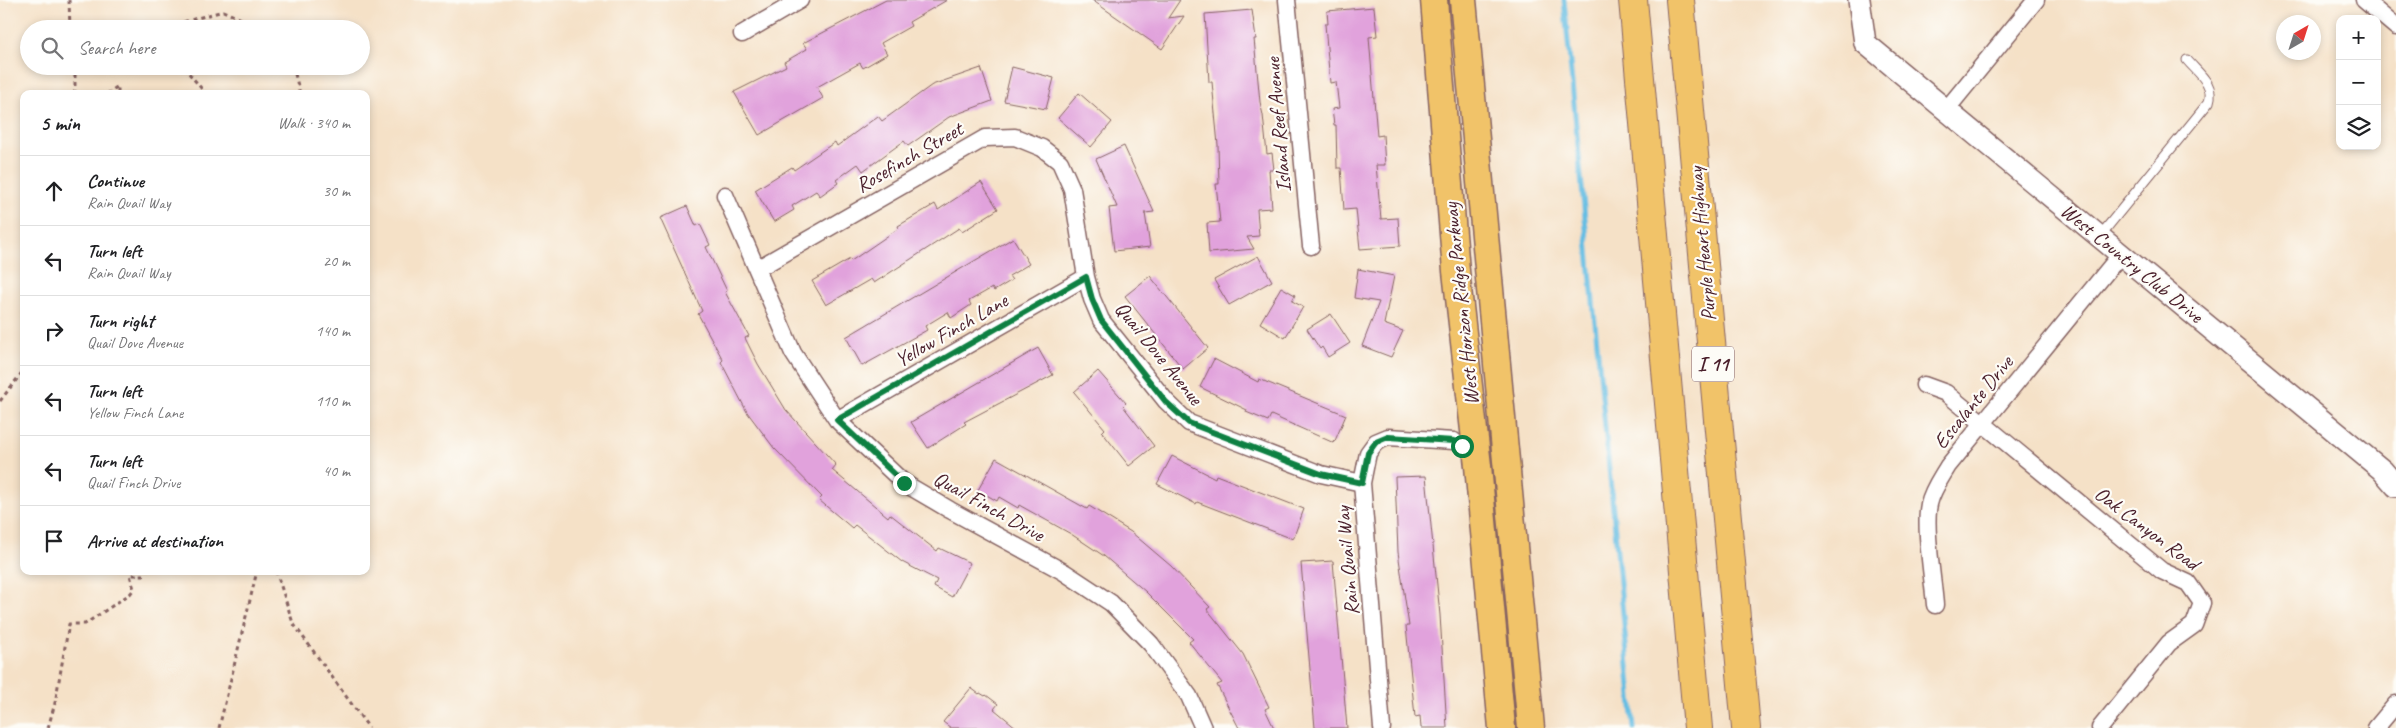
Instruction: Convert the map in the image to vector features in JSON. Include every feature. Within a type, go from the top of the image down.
[{"type":"highway","name":"I 11","points":[[1633,0],[1698,728]]},
{"type":"highway","name":"Purple Heart Highway","points":[[1680,0],[1746,728]]},
{"type":"main road","name":"West Horizon Ridge Parkway","points":[[1434,0],[1456,271],[1464,438],[1478,466],[1502,728]]},
{"type":"main road","name":"West Horizon Ridge Parkway","points":[[1463,0],[1531,728]]},
{"type":"main road","points":[[1464,438],[1487,424],[1499,374]]},
{"type":"street","points":[[742,34],[800,0]]},
{"type":"street","name":"Island Reef Avenue","points":[[1287,0],[1311,246]]},
{"type":"street","name":"West Country Club Drive","points":[[1860,0],[1865,43],[2382,470],[2396,486]]},
{"type":"street","points":[[1946,110],[2036,0]]},
{"type":"street","points":[[2364,0],[2396,26]]},
{"type":"street","name":"Rosefinch Street","points":[[757,269],[985,138],[1015,137],[1042,148],[1060,162],[1072,189]]},
{"type":"street","name":"Quail Dove Avenue","points":[[1072,189],[1086,277],[1092,299],[1101,320],[1166,402],[1189,423],[1321,474],[1362,483]]},
{"type":"street","name":"Quail Finch Drive","points":[[725,195],[794,353],[820,397],[837,420],[904,483],[1064,572],[1111,603],[1152,644],[1190,696],[1203,728]]},
{"type":"street","name":"Escalante Drive","points":[[1935,605],[1929,504],[1936,485],[1948,466],[2121,254]]},
{"type":"street","name":"Yellow Finch Lane","points":[[837,420],[1086,277]]},
{"type":"street","points":[[1924,385],[1946,393],[1983,424]]},
{"type":"street","name":"Oak Canyon Road","points":[[1983,424],[2162,571],[2188,583],[2202,603],[2194,626],[2170,643],[2100,728]]},
{"type":"street","name":"Rain Quail Way","points":[[1382,728],[1362,483],[1368,453],[1376,442],[1388,437],[1464,438]]},
{"type":"street","points":[[2376,728],[2396,704]]},
{"type":"lane","points":[[2100,236],[2209,102],[2212,94],[2211,86],[2187,60]]},
{"type":"path","points":[[69,0],[70,20]]},
{"type":"path","points":[[190,20],[223,10],[245,20]]},
{"type":"path","points":[[75,75],[75,90]]},
{"type":"path","points":[[190,75],[203,90]]},
{"type":"path","points":[[295,75],[299,90]]},
{"type":"path","points":[[0,401],[20,375]]},
{"type":"path","points":[[48,728],[56,703],[69,624],[85,624],[130,594],[134,589],[130,575],[144,575]]},
{"type":"path","points":[[219,728],[256,575]]},
{"type":"path","points":[[277,575],[293,622],[369,728]]},
{"type":"building","points":[[886,0],[947,0],[909,22],[911,26],[881,43],[887,54],[863,68],[860,63],[817,87],[823,98],[759,135],[734,92],[786,66],[784,62],[807,49],[803,43]]},
{"type":"building","points":[[1092,0],[1180,0],[1168,18],[1184,16],[1162,49]]},
{"type":"building","points":[[1374,7],[1377,36],[1369,37],[1377,136],[1383,135],[1385,165],[1376,165],[1381,219],[1398,218],[1400,246],[1360,249],[1356,209],[1344,210],[1341,168],[1337,168],[1336,125],[1334,125],[1332,109],[1339,108],[1336,82],[1330,83],[1325,24],[1328,24],[1327,11]]},
{"type":"building","points":[[1252,10],[1260,102],[1267,154],[1272,153],[1274,170],[1269,170],[1272,208],[1257,209],[1259,236],[1247,237],[1254,249],[1209,253],[1207,223],[1220,222],[1216,184],[1219,184],[1218,145],[1212,82],[1209,82],[1205,14]]},
{"type":"building","points":[[1012,67],[1054,78],[1046,109],[1004,101]]},
{"type":"building","points":[[981,68],[992,101],[949,117],[908,146],[904,141],[863,171],[858,164],[836,180],[838,183],[820,196],[816,191],[792,206],[794,210],[774,222],[755,190],[792,167],[794,170],[835,142],[837,146],[878,116],[882,121],[932,85]]},
{"type":"building","points":[[1079,93],[1112,122],[1091,147],[1058,118]]},
{"type":"building","points":[[1124,146],[1154,212],[1145,213],[1150,247],[1114,251],[1109,208],[1117,207],[1096,159]]},
{"type":"building","points":[[981,182],[998,209],[962,232],[959,228],[874,283],[871,279],[826,305],[812,281],[850,259],[851,261],[899,228],[898,226],[935,204],[938,210]]},
{"type":"building","points":[[687,206],[696,226],[700,224],[710,245],[706,247],[727,291],[725,292],[749,336],[745,338],[758,364],[786,410],[836,465],[832,470],[888,517],[890,514],[937,551],[939,548],[970,563],[952,597],[934,587],[937,580],[902,562],[855,525],[852,528],[819,500],[822,497],[774,448],[747,412],[721,362],[723,360],[698,314],[702,311],[660,218]]},
{"type":"building","points":[[1013,238],[1029,264],[1009,276],[1012,280],[994,291],[992,288],[969,301],[971,305],[951,318],[948,312],[925,326],[927,330],[862,366],[846,337]]},
{"type":"building","points":[[1258,256],[1272,281],[1229,305],[1214,280]]},
{"type":"building","points":[[1358,269],[1394,276],[1384,324],[1403,331],[1391,357],[1362,346],[1379,302],[1354,298]]},
{"type":"building","points":[[1150,276],[1208,348],[1183,369],[1125,296]]},
{"type":"building","points":[[1281,287],[1295,295],[1292,301],[1303,307],[1285,338],[1260,323]]},
{"type":"building","points":[[1331,314],[1350,343],[1328,357],[1322,347],[1320,349],[1307,329]]},
{"type":"building","points":[[1038,348],[1053,375],[964,422],[966,424],[928,448],[911,422]]},
{"type":"building","points":[[1214,359],[1258,382],[1259,379],[1346,415],[1334,443],[1271,415],[1268,421],[1246,412],[1247,410],[1200,387]]},
{"type":"building","points":[[1098,371],[1126,403],[1123,406],[1154,446],[1129,466],[1102,432],[1105,429],[1074,392]]},
{"type":"building","points":[[1172,456],[1215,478],[1216,475],[1304,509],[1293,539],[1197,502],[1196,504],[1157,484]]},
{"type":"building","points":[[996,458],[1087,509],[1089,506],[1131,532],[1171,566],[1210,607],[1207,609],[1243,654],[1269,707],[1265,709],[1274,728],[1239,728],[1217,685],[1222,683],[1189,642],[1193,639],[1146,592],[1104,556],[1071,534],[1019,505],[1018,508],[999,497],[997,501],[978,490]]},
{"type":"building","points":[[1426,476],[1440,615],[1447,728],[1421,728],[1420,716],[1415,717],[1406,626],[1409,626],[1398,552],[1395,477]]},
{"type":"building","points":[[1333,561],[1347,728],[1315,728],[1301,563]]},
{"type":"building","points":[[971,688],[979,694],[986,695],[998,704],[994,709],[1017,728],[951,728],[943,722]]},
{"type":"waterway","points":[[1564,0],[1634,728]]},
{"type":"route","points":[[904,483],[860,444],[837,420],[1086,277],[1092,299],[1101,320],[1166,402],[1189,423],[1321,474],[1362,483],[1368,453],[1376,442],[1388,437],[1454,441],[1462,446]]}]
